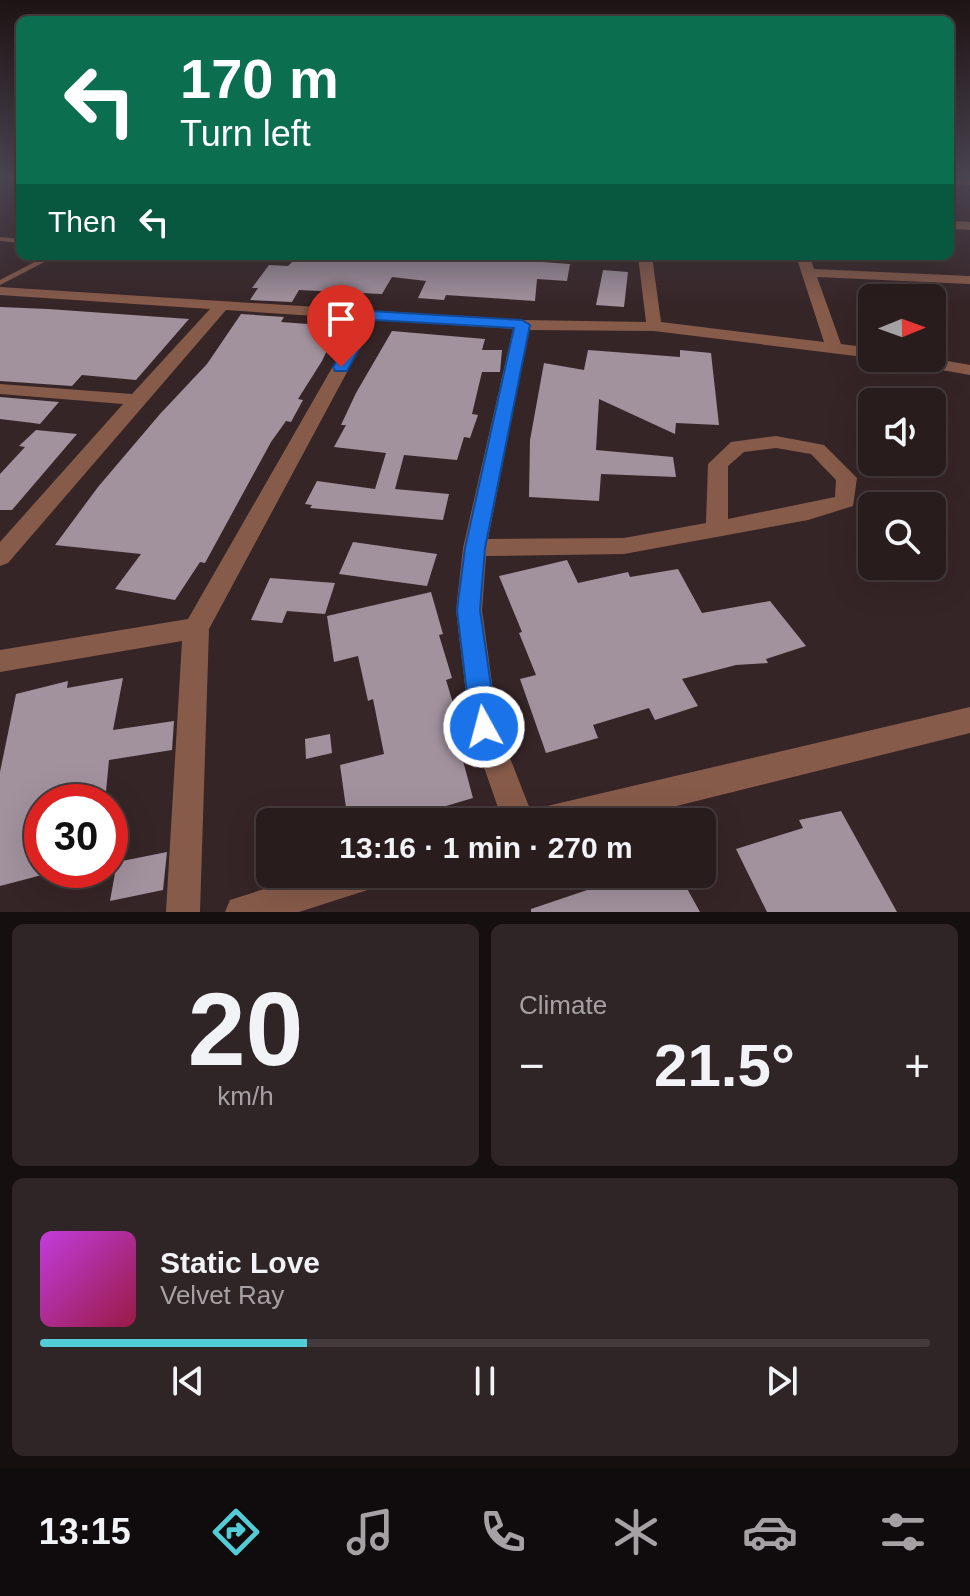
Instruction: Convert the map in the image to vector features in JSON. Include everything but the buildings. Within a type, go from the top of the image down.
[{"type":"street","points":[[646,260],[654,326]]},
{"type":"street","points":[[805,260],[833,346]]},
{"type":"street","points":[[811,273],[970,280]]},
{"type":"street","points":[[937,278],[970,287]]},
{"type":"street","points":[[0,291],[522,325],[654,326],[858,350]]},
{"type":"street","points":[[0,557],[223,304]]},
{"type":"street","points":[[183,912],[196,628],[370,315]]},
{"type":"street","points":[[514,808],[484,727],[469,610],[475,548],[522,325]]},
{"type":"street","points":[[946,366],[970,370]]},
{"type":"street","points":[[0,389],[137,400]]},
{"type":"street","points":[[475,548],[624,546],[808,512],[845,501],[847,478],[817,449],[776,442],[738,446],[718,464],[717,527]]},
{"type":"street","points":[[0,661],[196,628]]},
{"type":"street","points":[[605,808],[970,720]]},
{"type":"street","points":[[242,912],[322,888]]},
{"type":"lane","points":[[0,283],[44,260]]},
{"type":"route","points":[[341,367],[370,315],[522,325],[475,548],[469,610],[484,727]]}]
